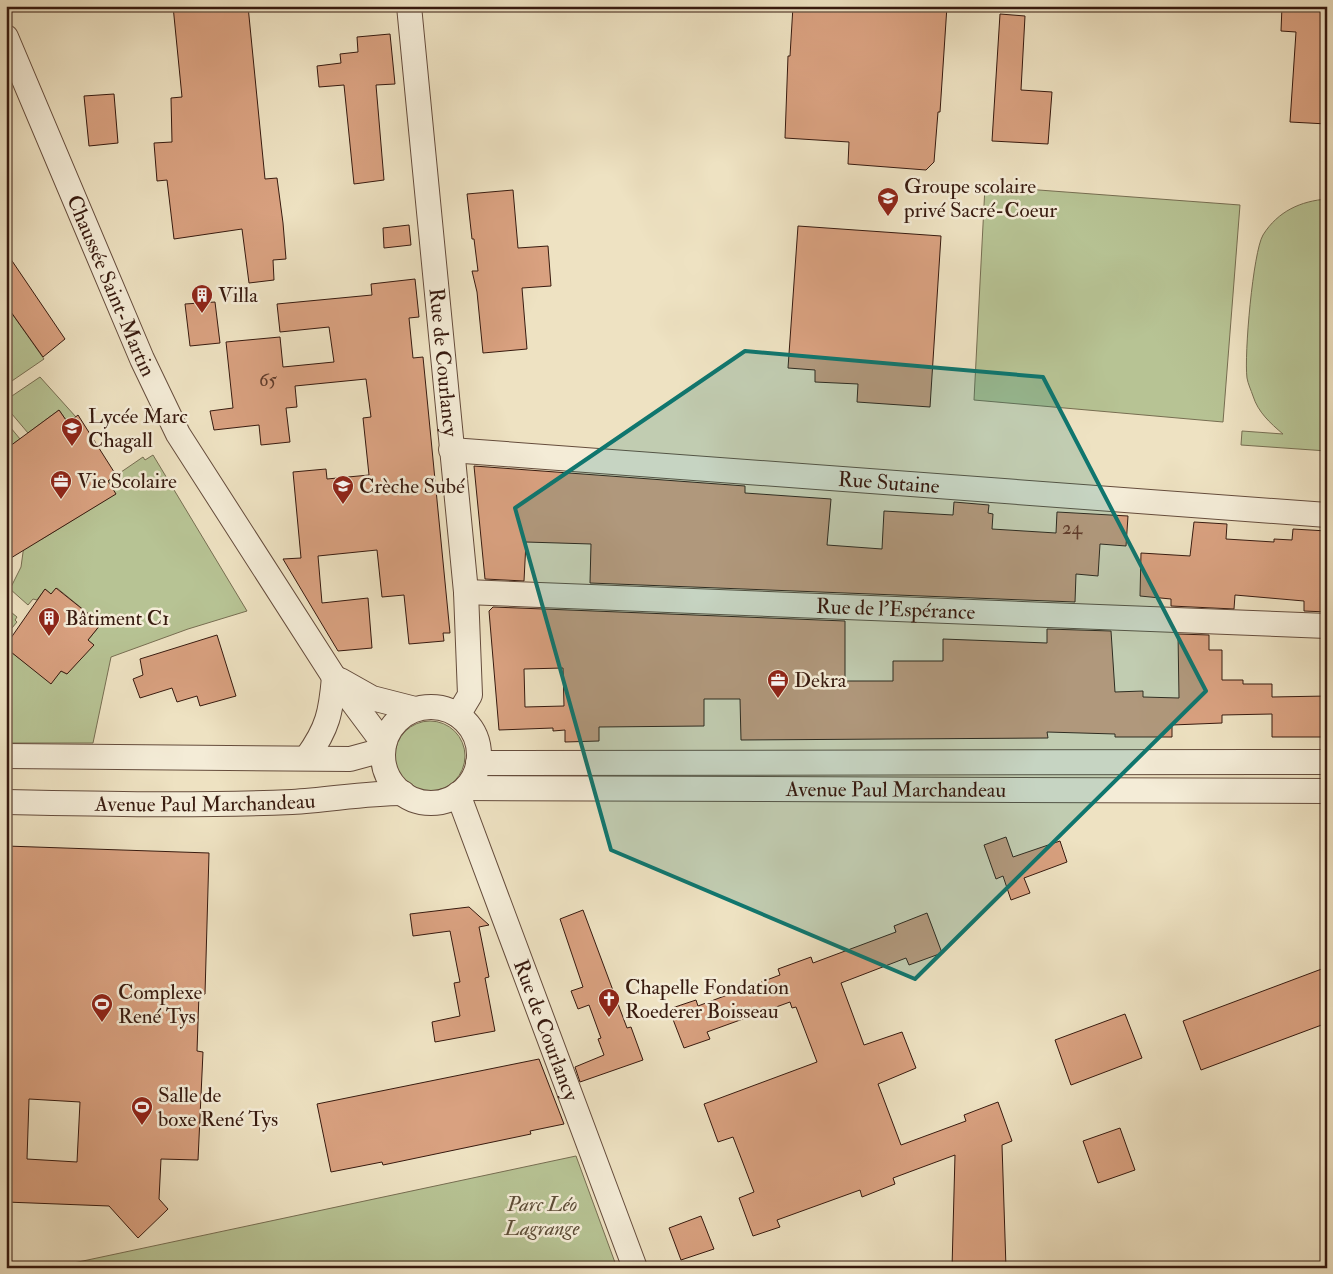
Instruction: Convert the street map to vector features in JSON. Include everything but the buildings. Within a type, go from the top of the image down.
[{"type":"street","name":"Rue de Courlancy","points":[[409,6],[466,592],[470,695],[458,715]]},
{"type":"street","name":"Chaussée Saint-Martin","points":[[6,37],[142,359],[178,434],[334,677],[372,698],[415,710]]},
{"type":"street","name":"Rue Sutaine","points":[[451,450],[1327,515]]},
{"type":"street","name":"Rue de l'Espérance","points":[[466,592],[1327,626]]},
{"type":"street","points":[[334,677],[383,747],[387,774],[402,793],[417,800],[438,802],[462,791],[474,776],[478,762],[475,736],[468,725],[458,715],[438,708],[415,710],[402,716],[392,726],[383,747]]},
{"type":"street","points":[[307,756],[321,738],[328,722],[332,710],[334,677]]},
{"type":"street","name":"Avenue Paul Marchandeau","points":[[6,756],[307,756],[350,759],[383,747]]},
{"type":"street","name":"Avenue Paul Marchandeau","points":[[478,762],[1327,762]]},
{"type":"street","points":[[899,763],[899,789]]},
{"type":"street","name":"Avenue Paul Marchandeau","points":[[462,791],[899,789],[1327,791]]},
{"type":"street","name":"Rue de Courlancy","points":[[462,791],[635,1268]]},
{"type":"street","name":"Avenue Paul Marchandeau","points":[[6,802],[147,805],[294,802],[358,794],[402,793]]},
{"type":"highlighted area","points":[[745,351],[1043,377],[1206,691],[915,979],[611,850],[515,508]]},
{"type":"green space","points":[[985,186],[1240,205],[1223,422],[974,400]]},
{"type":"green space","points":[[1327,199],[1327,451],[1241,445],[1242,431],[1283,434],[1261,412],[1247,378],[1250,304],[1259,245],[1269,227],[1283,214],[1299,205]]},
{"type":"green space","points":[[6,305],[44,359],[6,385]]},
{"type":"green space","points":[[40,377],[76,417],[68,423],[59,410],[28,433],[6,407],[6,400]]},
{"type":"green space","points":[[6,422],[20,439],[6,449]]},
{"type":"green space","points":[[153,455],[247,611],[188,629],[111,657],[93,743],[6,743],[6,648],[51,683],[61,671],[67,674],[93,645],[88,640],[101,624],[57,588],[51,594],[45,589],[37,600],[33,599],[28,605],[10,589],[21,567],[24,545],[42,539],[115,494],[108,481],[143,457],[145,460]]},
{"type":"green space","points":[[6,608],[17,617],[15,620],[17,622],[6,635]]},
{"type":"green space","points":[[430,721],[443,724],[455,731],[462,743],[465,756],[462,769],[455,781],[443,788],[430,791],[417,788],[405,781],[398,769],[395,756],[398,743],[405,731],[417,724]]},
{"type":"green space","name":"Parc Léo Lagrange","points":[[576,1156],[617,1268],[50,1268]]},
{"type":"place","name":"Groupe scolaire privé Sacré-Coeur","points":[[888,217]]},
{"type":"place","name":"Villa","points":[[202,314]]},
{"type":"place","name":"Lycée Marc Chagall","points":[[72,447]]},
{"type":"place","name":"Vie Scolaire","points":[[61,500]]},
{"type":"place","name":"Crèche Subé","points":[[343,505]]},
{"type":"place","name":"Bâtiment C1","points":[[49,637]]},
{"type":"place","name":"Dekra","points":[[778,699]]},
{"type":"place","name":"Chapelle Fondation Roederer Boisseau","points":[[609,1018]]},
{"type":"place","name":"Complexe René Tys","points":[[102,1023]]},
{"type":"place","name":"Salle de boxe René Tys","points":[[142,1126]]}]
